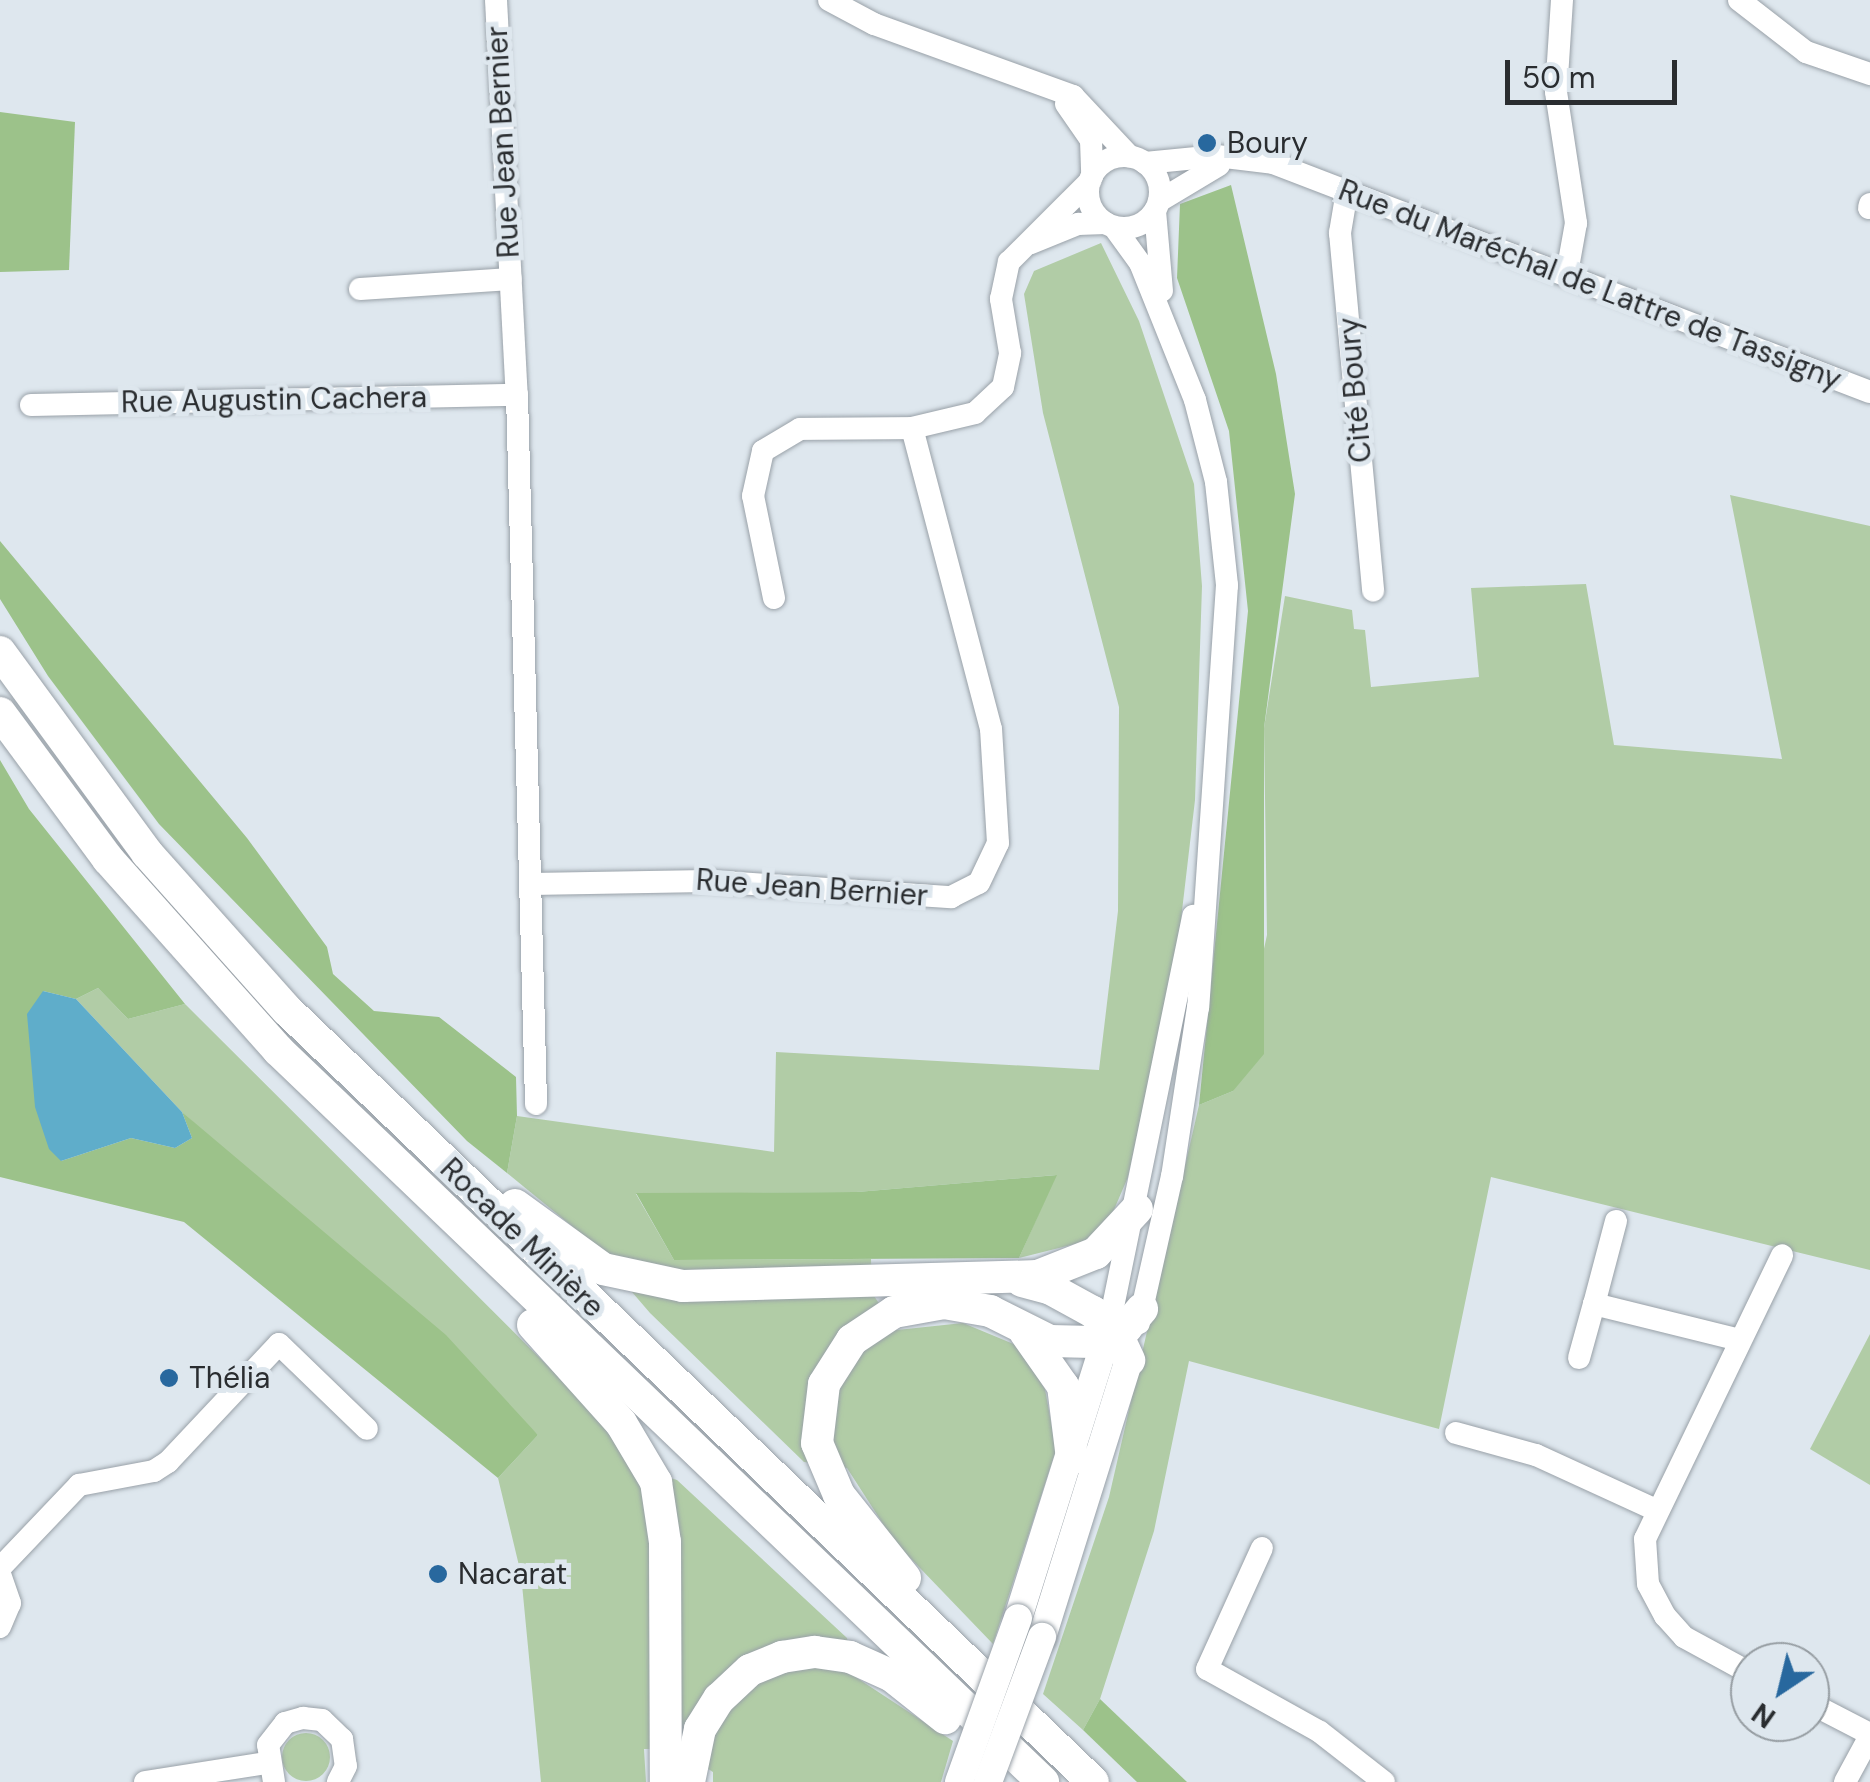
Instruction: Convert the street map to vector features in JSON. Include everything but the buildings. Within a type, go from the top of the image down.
[{"type":"highway","name":"Rocade Minière","points":[[0,652],[82,770],[192,907],[352,1074],[1092,1782]]},
{"type":"highway","name":"Rocade Minière","points":[[0,713],[108,859],[199,966],[435,1206],[1042,1782]]},
{"type":"highway","points":[[352,1074],[571,1250],[621,1275],[683,1286],[1008,1279],[1083,1260],[1137,1209]]},
{"type":"highway","points":[[435,1206],[622,1423],[650,1466],[665,1542],[666,1782]]},
{"type":"highway","points":[[1008,1279],[1065,1295],[1116,1340]]},
{"type":"highway","points":[[982,1676],[840,1495],[821,1459],[817,1411],[840,1354],[894,1312],[944,1303],[975,1307],[1050,1341],[1116,1340],[1142,1309]]},
{"type":"highway","points":[[1014,1323],[1058,1374],[1072,1458]]},
{"type":"highway","points":[[689,1782],[700,1729],[719,1699],[767,1662],[815,1652],[850,1657],[892,1676],[1027,1782]]},
{"type":"main road","points":[[959,1782],[1116,1340]]},
{"type":"main road","points":[[988,1782],[1042,1637],[1116,1340]]},
{"type":"street","name":"Rue Jean Bernier","points":[[496,0],[516,395],[536,1104]]},
{"type":"street","points":[[829,0],[874,24],[1082,102],[1158,180],[1157,266],[1179,357],[1212,461],[1226,566],[1192,1052],[1142,1309]]},
{"type":"street","points":[[1562,0],[1556,92],[1576,223],[1567,273]]},
{"type":"street","points":[[1739,0],[1806,52],[1870,74]]},
{"type":"street","points":[[1030,81],[1081,120],[1093,147],[1092,208],[1140,263],[1179,357]]},
{"type":"street","points":[[774,598],[753,496],[763,451],[800,430],[912,428],[975,413],[1003,387],[1010,353],[1001,299],[1010,262],[1108,160],[1137,160]]},
{"type":"street","name":"Rue du Maréchal de Lattre de Tassigny","points":[[1137,160],[1252,160],[1567,273],[1648,310],[1870,392]]},
{"type":"street","points":[[1010,262],[1048,234],[1110,225],[1134,227],[1194,175],[1252,160]]},
{"type":"street","name":"Cité Boury","points":[[1347,191],[1340,233],[1374,590]]},
{"type":"street","points":[[360,289],[511,279]]},
{"type":"street","name":"Rue Augustin Cachera","points":[[31,406],[516,395]]},
{"type":"street","name":"Rue Jean Bernier","points":[[532,884],[708,881],[951,896],[980,882],[998,843],[992,729],[912,428]]},
{"type":"street","points":[[1116,1340],[1210,824]]},
{"type":"street","points":[[1579,1358],[1616,1221]]},
{"type":"street","points":[[1730,1662],[1684,1638],[1655,1601],[1644,1552],[1656,1510],[1782,1255]]},
{"type":"street","points":[[1594,1304],[1739,1340]]},
{"type":"street","points":[[0,1626],[10,1603],[0,1571],[79,1485],[154,1472],[168,1462],[279,1344],[368,1429]]},
{"type":"street","points":[[1456,1432],[1536,1455],[1656,1510]]},
{"type":"street","points":[[1262,1548],[1206,1669],[1320,1732],[1384,1782]]},
{"type":"street","points":[[1830,1713],[1870,1735],[1846,1782]]},
{"type":"street","points":[[144,1782],[270,1773],[278,1729],[313,1718],[342,1739],[346,1757],[338,1782]]},
{"type":"green space","points":[[0,112],[75,122],[69,270],[0,272]]},
{"type":"green space","points":[[1231,185],[1276,374],[1295,494],[1264,728],[1264,1054],[1233,1091],[1199,1105],[1248,611],[1229,431],[1177,278],[1180,204]]},
{"type":"green space","points":[[1101,243],[1139,321],[1194,484],[1202,586],[1195,800],[1178,945],[1128,1177],[1110,1219],[1087,1241],[1019,1258],[1056,1175],[857,1192],[636,1194],[674,1260],[871,1259],[872,1293],[897,1330],[963,1323],[1016,1345],[1045,1389],[1056,1450],[993,1644],[894,1541],[847,1468],[804,1462],[650,1313],[584,1236],[507,1173],[517,1116],[774,1152],[776,1052],[1099,1070],[1118,911],[1119,707],[1043,413],[1024,294],[1034,271]]},
{"type":"green space","points":[[1730,495],[1870,526],[1870,1270],[1491,1177],[1439,1429],[1189,1361],[1154,1531],[1100,1699],[1083,1730],[1043,1694],[1109,1497],[1199,1105],[1233,1091],[1267,935],[1264,728],[1285,596],[1352,610],[1354,629],[1365,630],[1371,687],[1479,677],[1471,588],[1586,584],[1614,745],[1782,759]]},
{"type":"green space","points":[[0,541],[247,838],[327,947],[333,974],[374,1011],[439,1017],[516,1077],[517,1116],[507,1173],[467,1141],[159,824],[48,676],[0,599]]},
{"type":"green space","points":[[0,760],[29,809],[185,1004],[128,1019],[98,988],[76,999],[43,991],[61,1161],[131,1138],[175,1148],[192,1138],[182,1112],[446,1335],[538,1435],[498,1478],[184,1222],[0,1177]]},
{"type":"green space","points":[[98,988],[128,1019],[185,1004],[589,1407],[632,1466],[677,1480],[847,1638],[857,1678],[953,1741],[941,1782],[713,1782],[713,1772],[676,1749],[644,1749],[646,1782],[541,1782],[521,1574],[498,1478],[538,1435],[182,1112],[76,999]]},
{"type":"green space","points":[[1057,1175],[1019,1258],[674,1260],[636,1193],[857,1192]]},
{"type":"green space","points":[[1870,1334],[1870,1485],[1810,1449]]},
{"type":"green space","points":[[1100,1699],[1187,1782],[1137,1782],[1083,1730]]},
{"type":"green space","points":[[306,1733],[323,1740],[330,1757],[323,1774],[306,1781],[289,1774],[282,1757],[289,1740]]},
{"type":"water","points":[[43,991],[76,999],[182,1112],[192,1138],[175,1148],[131,1138],[61,1161],[49,1149],[35,1107],[27,1014]]},
{"type":"place","name":"Boury","points":[[1207,143]]},
{"type":"place","name":"Thélia","points":[[169,1378]]},
{"type":"place","name":"Nacarat","points":[[438,1574]]}]
